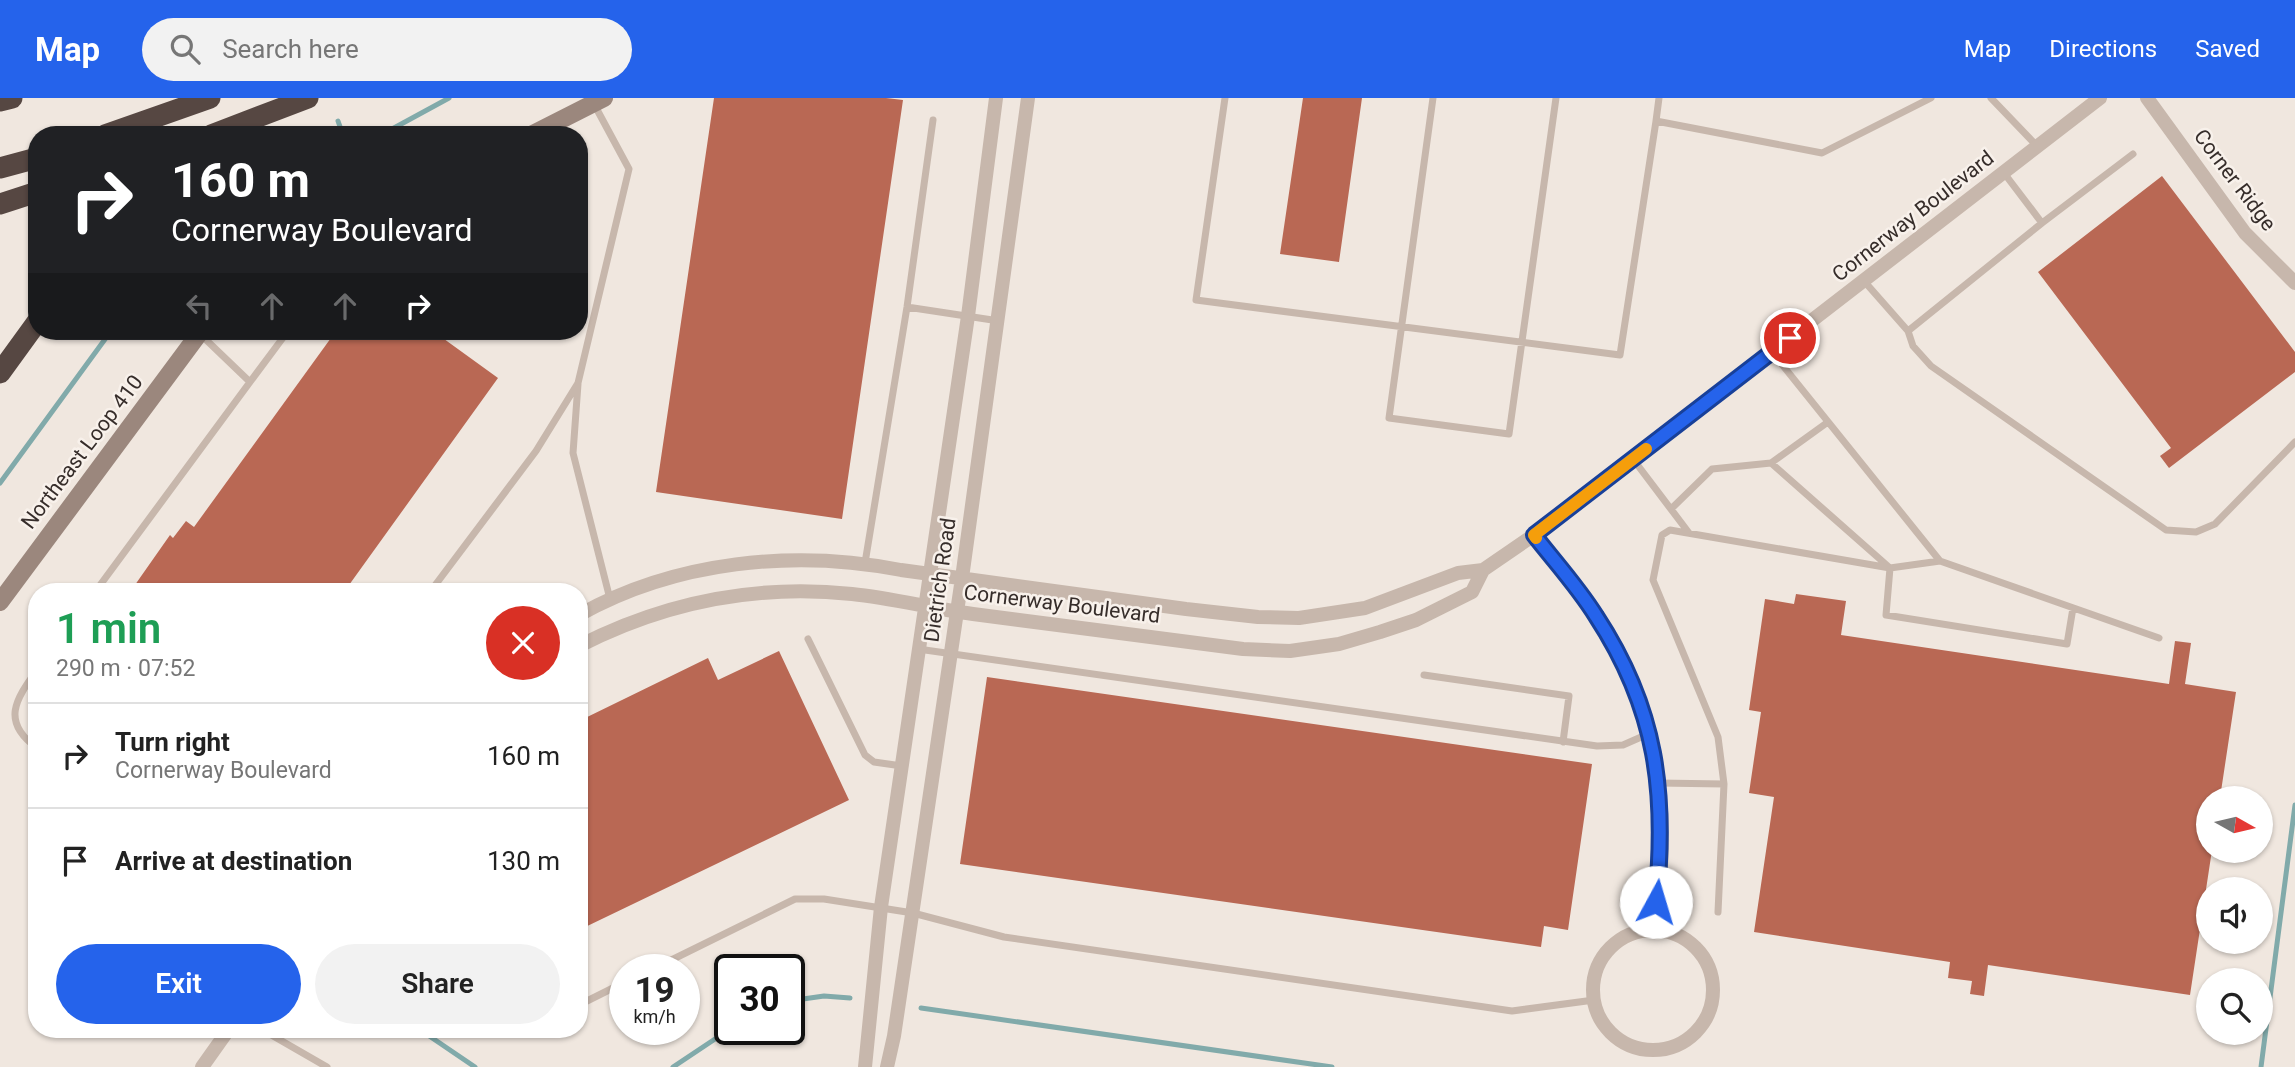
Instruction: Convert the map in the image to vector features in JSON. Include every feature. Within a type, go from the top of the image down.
[{"type":"highway","points":[[0,102],[12,98]]},
{"type":"highway","points":[[131,126],[210,98]]},
{"type":"highway","points":[[235,126],[308,98]]},
{"type":"highway","points":[[263,126],[315,98]]},
{"type":"highway","points":[[0,168],[28,160]]},
{"type":"highway","points":[[0,204],[28,195]]},
{"type":"highway","points":[[0,373],[28,334]]},
{"type":"main road","points":[[549,126],[599,101]]},
{"type":"main road","name":"Northeast Loop 410","points":[[0,602],[195,340]]},
{"type":"street","name":"Dietrich Road","points":[[865,1067],[881,907],[968,316],[996,98]]},
{"type":"street","name":"Dietrich Road","points":[[887,1067],[894,1036],[951,654],[1028,98]]},
{"type":"street","name":"Corner Ridge","points":[[2147,98],[2245,233],[2295,283]]},
{"type":"street","name":"Cornerway Boulevard","points":[[588,610],[610,599],[686,573],[747,563],[815,560],[865,563],[1258,617],[1299,618],[1365,608],[1458,573],[1483,570],[1534,535],[1772,352],[2004,173],[2091,101]]},
{"type":"street","points":[[1534,535],[1595,613],[1616,649],[1633,686],[1649,734],[1658,783],[1662,846],[1654,929]]},
{"type":"street","name":"Cornerway Boulevard","points":[[588,642],[656,612],[716,597],[769,593],[853,594],[956,612],[1243,649],[1290,650],[1339,644],[1416,620],[1472,593],[1483,570]]},
{"type":"street","points":[[1654,929],[1674,933],[1683,938],[1706,960],[1713,980],[1713,1001],[1706,1021],[1692,1037],[1674,1048],[1653,1051],[1634,1049],[1617,1040],[1604,1026],[1595,1009],[1594,1000],[1592,990],[1595,971],[1604,954],[1618,940],[1635,932],[1654,929]]},
{"type":"street","points":[[202,1067],[223,1038]]},
{"type":"lane","points":[[1225,98],[1196,300],[1620,355],[1660,98]]},
{"type":"lane","points":[[1433,98],[1389,418],[1509,434],[1556,98]]},
{"type":"lane","points":[[1657,121],[1822,153],[1931,98]]},
{"type":"lane","points":[[1991,98],[2037,147]]},
{"type":"lane","points":[[599,101],[629,169],[578,383],[573,453],[610,599]]},
{"type":"lane","points":[[865,563],[907,307],[933,120]]},
{"type":"lane","points":[[1908,331],[2133,154]]},
{"type":"lane","points":[[2004,173],[2042,223]]},
{"type":"lane","points":[[1864,281],[1908,331],[1913,346],[1931,366],[2166,530],[2196,532],[2215,524],[2295,442]]},
{"type":"lane","points":[[907,307],[999,321]]},
{"type":"lane","points":[[209,340],[250,382]]},
{"type":"lane","points":[[102,583],[281,340]]},
{"type":"lane","points":[[1772,352],[1940,561]]},
{"type":"lane","points":[[437,583],[536,451],[578,383]]},
{"type":"lane","points":[[1671,509],[1712,469],[1771,463],[1828,422]]},
{"type":"lane","points":[[1633,459],[1690,533]]},
{"type":"lane","points":[[1771,463],[1890,568]]},
{"type":"lane","points":[[1718,912],[1724,784],[1718,737],[1653,580],[1662,535],[1670,530],[1890,568],[1940,561],[2159,638]]},
{"type":"lane","points":[[1890,568],[1886,615],[2067,644],[2073,608]]},
{"type":"lane","points":[[808,639],[865,755],[874,762],[902,766]]},
{"type":"lane","points":[[918,649],[1597,746],[1623,745],[1649,734]]},
{"type":"lane","points":[[1424,675],[1569,696],[1563,742]]},
{"type":"lane","points":[[28,682],[17,697],[16,725],[21,736],[28,741]]},
{"type":"lane","points":[[1658,783],[1724,784]]},
{"type":"lane","points":[[683,954],[795,899],[824,899],[913,913],[1004,937],[1512,1012],[1594,1000]]},
{"type":"lane","points":[[588,1000],[609,990]]},
{"type":"lane","points":[[277,1038],[327,1067]]},
{"type":"building","points":[[714,98],[903,100],[842,519],[656,492]]},
{"type":"building","points":[[1303,98],[1362,98],[1339,262],[1280,254]]},
{"type":"building","points":[[2162,176],[2295,352],[2295,372],[2169,468],[2160,456],[2171,448],[2038,272]]},
{"type":"building","points":[[329,340],[445,340],[498,378],[350,583],[136,583],[170,535],[173,538],[186,521],[194,527]]},
{"type":"building","points":[[1796,594],[1846,601],[1841,635],[2169,684],[2175,641],[2191,643],[2185,684],[2236,692],[2222,786],[2196,786],[2196,863],[2210,863],[2208,877],[2196,877],[2196,954],[2190,995],[1988,965],[1984,996],[1970,994],[1972,981],[1948,978],[1950,962],[1754,932],[1774,797],[1749,793],[1761,712],[1749,710],[1765,599],[1794,604]]},
{"type":"building","points":[[779,651],[849,800],[588,926],[588,717],[708,658],[718,680]]},
{"type":"building","points":[[987,677],[1592,764],[1568,930],[1544,926],[1541,947],[960,864]]},
{"type":"waterway","points":[[398,126],[449,98]]},
{"type":"waterway","points":[[338,121],[340,126]]},
{"type":"waterway","points":[[0,483],[104,340]]},
{"type":"waterway","points":[[2261,1067],[2295,805]]},
{"type":"waterway","points":[[805,999],[824,996],[850,998]]},
{"type":"waterway","points":[[921,1008],[1332,1067]]},
{"type":"waterway","points":[[432,1038],[475,1067]]},
{"type":"waterway","points":[[673,1067],[714,1040]]},
{"type":"slow traffic","points":[[1536,538],[1534,535],[1646,449]]},
{"type":"route","points":[[1656,902],[1662,846],[1661,805],[1647,725],[1616,649],[1595,613],[1534,535],[1790,338]]}]
